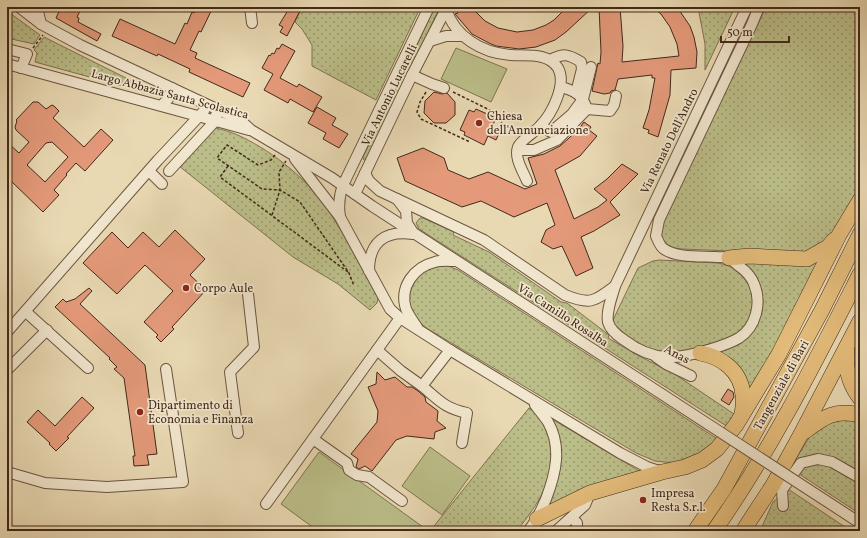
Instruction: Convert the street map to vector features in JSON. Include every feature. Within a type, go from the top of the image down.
[{"type":"highway","points":[[537,519],[590,493],[662,472],[685,467],[702,460],[717,449],[742,415],[779,354],[839,235],[860,200]]},
{"type":"highway","name":"Tangenziale di Bari","points":[[695,531],[724,489],[822,310],[860,234]]},
{"type":"highway","points":[[729,258],[748,256],[807,259],[828,247],[839,235]]},
{"type":"highway","name":"Tangenziale di Bari","points":[[714,531],[776,435],[860,274]]},
{"type":"highway","points":[[743,531],[772,485],[801,434],[847,349],[860,321]]},
{"type":"highway","points":[[847,349],[846,361],[860,398]]},
{"type":"highway","points":[[700,353],[710,354],[721,359],[735,372],[740,382],[743,395],[742,415]]},
{"type":"highway","points":[[801,434],[830,415],[846,412],[860,414]]},
{"type":"highway","points":[[756,531],[772,485]]},
{"type":"street","points":[[20,7],[41,24]]},
{"type":"street","points":[[37,7],[41,24]]},
{"type":"street","points":[[250,7],[252,22]]},
{"type":"street","name":"Via Renato Dell'Andro","points":[[652,355],[626,341],[612,329],[608,322],[608,313],[615,286],[747,7]]},
{"type":"street","name":"Via Renato Dell'Andro","points":[[729,258],[676,254],[663,249],[656,236],[659,220],[759,7]]},
{"type":"street","points":[[446,8],[453,24],[462,36],[476,46],[491,52],[510,55],[534,55],[550,60],[558,68],[562,78],[560,92],[541,126],[519,146],[517,156],[527,181]]},
{"type":"street","name":"Via Antonio Lucarelli","points":[[355,194],[446,8]]},
{"type":"street","name":"Via Antonio Lucarelli","points":[[340,216],[338,206],[343,186],[427,9]]},
{"type":"street","name":"Largo Abbazia Santa Scolastica","points":[[41,24],[80,45],[240,120],[251,130]]},
{"type":"street","points":[[430,40],[446,36],[462,36]]},
{"type":"street","points":[[7,49],[27,54],[21,68]]},
{"type":"street","points":[[550,60],[558,55],[570,55],[581,62],[582,69],[580,96]]},
{"type":"street","name":"Largo Abbazia Santa Scolastica","points":[[7,64],[251,130]]},
{"type":"street","points":[[541,126],[551,132],[572,114],[591,67]]},
{"type":"street","points":[[412,75],[444,88]]},
{"type":"street","points":[[560,87],[571,90],[580,96],[587,109]]},
{"type":"street","points":[[162,105],[168,99],[172,88]]},
{"type":"street","points":[[587,109],[610,111],[614,105],[616,96]]},
{"type":"street","points":[[7,332],[158,160],[204,111],[205,104]]},
{"type":"street","points":[[518,150],[534,150],[557,140],[587,109]]},
{"type":"street","points":[[158,160],[170,172],[216,120],[216,114],[219,110]]},
{"type":"street","name":"Via Camillo Rosalba","points":[[251,130],[343,186],[414,234],[860,523]]},
{"type":"street","points":[[291,154],[340,216],[390,309],[400,318],[531,400],[620,453],[647,467],[662,472]]},
{"type":"street","points":[[356,160],[367,170],[369,181],[375,187],[484,240],[565,295],[589,302],[600,298],[615,286]]},
{"type":"street","points":[[149,172],[162,184]]},
{"type":"street","points":[[396,198],[406,211],[407,224],[414,234]]},
{"type":"street","points":[[369,271],[369,258],[375,245],[383,238],[396,233],[414,234]]},
{"type":"street","points":[[652,355],[672,357],[700,353],[728,344],[740,338],[748,330],[755,318],[758,306],[758,295],[750,276],[745,270],[729,258]]},
{"type":"street","points":[[421,332],[410,318],[406,307],[404,291],[410,277],[422,266],[436,262],[456,261]]},
{"type":"street","points":[[238,433],[230,372],[254,347],[248,294]]},
{"type":"street","points":[[26,312],[88,368]]},
{"type":"street","points":[[266,504],[400,318]]},
{"type":"street","points":[[7,370],[47,330]]},
{"type":"street","points":[[377,350],[401,371],[422,386],[444,406],[453,410],[467,413],[462,444]]},
{"type":"street","points":[[422,386],[450,350]]},
{"type":"street","name":"Anas","points":[[652,355],[666,364],[691,376]]},
{"type":"street","points":[[7,472],[46,483],[107,487],[182,482],[166,369]]},
{"type":"street","points":[[528,531],[537,519],[554,480],[557,461],[554,439],[548,422],[531,400]]},
{"type":"street","points":[[313,439],[347,463],[349,470],[357,475],[369,477],[402,501]]},
{"type":"street","points":[[783,506],[782,490],[801,463],[818,459],[832,462],[860,478]]},
{"type":"street","points":[[556,531],[585,505],[590,493]]},
{"type":"street","points":[[572,518],[576,524],[577,531]]},
{"type":"path","points":[[32,49],[43,35]]},
{"type":"path","points":[[432,84],[420,102],[417,112],[421,119],[470,142]]},
{"type":"path","points":[[444,88],[504,116],[497,131]]},
{"type":"path","points":[[280,147],[271,160],[258,165],[227,145],[217,158],[262,189],[280,190],[300,202],[349,273],[354,286]]},
{"type":"path","points":[[272,215],[280,190],[279,172],[291,154]]},
{"type":"path","points":[[229,166],[220,177],[349,273]]},
{"type":"green space","points":[[302,7],[420,8],[376,100],[312,66],[312,45],[302,29],[295,22]]},
{"type":"green space","points":[[435,7],[440,7],[417,55],[413,53]]},
{"type":"green space","points":[[698,7],[735,7],[705,70],[705,44]]},
{"type":"green space","points":[[766,7],[860,7],[860,190],[826,245],[804,254],[681,249],[672,247],[663,240],[661,228]]},
{"type":"green space","points":[[7,11],[40,35],[34,44],[7,38]]},
{"type":"green space","points":[[44,37],[150,90],[148,93],[35,62],[37,53],[34,50]]},
{"type":"green space","points":[[456,48],[507,69],[491,102],[441,79]]},
{"type":"green space","points":[[411,55],[416,57],[367,160],[364,160],[363,157]]},
{"type":"green space","points":[[216,128],[239,136],[267,151],[290,168],[321,200],[342,232],[378,298],[377,303],[370,310],[338,284],[293,257],[179,166]]},
{"type":"green space","points":[[420,218],[454,232],[453,235],[489,252],[561,302],[567,303],[609,335],[608,338],[673,373],[734,414],[728,427],[419,229],[416,223]]},
{"type":"green space","points":[[824,257],[748,398],[719,353],[719,350],[759,319],[762,311],[763,301],[760,285],[752,271],[740,260]]},
{"type":"green space","points":[[653,261],[718,263],[729,266],[738,272],[745,279],[753,297],[753,307],[750,317],[744,327],[736,334],[723,340],[678,353],[667,353],[652,350],[624,333],[612,322],[638,268]]},
{"type":"green space","points":[[446,265],[458,270],[719,440],[708,450],[674,463],[655,461],[636,453],[428,329],[414,315],[410,307],[410,290],[413,282],[427,268]]},
{"type":"green space","points":[[529,408],[539,417],[545,428],[552,450],[552,463],[546,487],[533,510],[517,531],[430,531]]},
{"type":"green space","points":[[860,418],[860,514],[790,468],[812,433],[824,422]]},
{"type":"green space","points":[[552,419],[641,472],[546,507],[553,492],[561,460],[560,444]]},
{"type":"green space","points":[[430,447],[470,476],[442,515],[402,486]]},
{"type":"green space","points":[[319,452],[423,527],[420,531],[318,531],[281,504]]},
{"type":"green space","points":[[788,489],[851,531],[760,531],[773,502]]},
{"type":"building","points":[[61,7],[82,7],[77,17],[79,18],[78,22],[101,34],[97,41],[56,18]]},
{"type":"building","points":[[197,7],[213,7],[201,32],[199,31],[190,50],[197,53],[195,58],[250,83],[243,97],[189,72],[190,69],[158,54],[157,56],[112,36],[120,19],[175,44],[185,23],[187,24],[192,12],[194,13]]},
{"type":"building","points":[[290,7],[302,7],[287,36],[280,32],[283,27],[279,25]]},
{"type":"building","points":[[461,7],[471,7],[485,21],[498,28],[517,32],[533,30],[546,25],[554,20],[567,7],[593,7],[555,40],[536,47],[519,49],[496,46],[472,34],[455,14],[458,13],[456,10]]},
{"type":"building","points":[[599,7],[620,7],[623,46],[622,62],[679,56],[677,44],[670,27],[661,14],[652,7],[677,7],[690,26],[697,52],[696,68],[671,70],[670,95],[658,137],[648,133],[649,130],[643,128],[649,110],[655,78],[652,78],[652,75],[618,79],[615,90],[611,91],[610,93],[604,94],[592,91],[598,63],[600,64],[601,52]]},
{"type":"building","points":[[282,44],[295,51],[280,78],[297,87],[299,84],[322,97],[313,112],[290,99],[288,103],[264,90],[273,74],[262,68],[269,55],[270,56],[272,53],[274,54],[277,48],[279,49]]},
{"type":"building","points":[[434,92],[442,94],[447,93],[455,102],[455,115],[446,123],[434,123],[424,113],[425,101]]},
{"type":"building","points":[[33,102],[38,102],[46,109],[52,105],[54,106],[59,111],[53,118],[84,147],[101,129],[113,140],[85,171],[76,163],[54,190],[59,195],[43,212],[7,176],[7,142],[19,153],[29,142],[16,130],[16,120]],"holes":[[[52,142],[68,157],[45,182],[27,165],[46,143]]]},
{"type":"building","points":[[317,107],[336,118],[332,125],[348,134],[339,148],[323,139],[326,133],[308,123]]},
{"type":"building","name":"Chiesa dell'Annunciazione","points":[[476,109],[496,118],[492,127],[500,131],[496,140],[488,136],[484,145],[464,135],[465,132],[460,130],[469,110],[474,112]]},
{"type":"building","points":[[584,122],[591,127],[589,130],[597,136],[580,156],[555,170],[574,219],[598,207],[607,200],[594,189],[622,164],[638,174],[610,202],[620,215],[581,237],[593,268],[576,276],[562,246],[553,249],[541,242],[546,230],[555,225],[547,203],[514,217],[481,201],[462,207],[405,181],[397,158],[423,148],[444,158],[448,170],[469,179],[488,172],[525,189],[537,184],[528,158],[544,154],[560,146],[578,130]]},
{"type":"building","name":"Corpo Aule","points":[[175,230],[205,259],[190,275],[206,290],[172,327],[174,329],[161,342],[156,337],[158,335],[144,322],[173,291],[145,265],[117,294],[83,263],[112,232],[128,248],[143,232],[159,247]]},
{"type":"building","points":[[89,288],[92,291],[80,304],[145,365],[157,454],[147,455],[149,465],[134,466],[133,456],[135,456],[124,378],[114,369],[117,367],[109,359],[110,358],[55,307],[63,299],[66,302],[75,299]]},
{"type":"building","points":[[377,372],[385,380],[395,377],[407,387],[412,387],[418,391],[425,397],[426,402],[438,411],[437,421],[446,428],[435,432],[434,439],[407,436],[396,440],[372,471],[365,466],[359,469],[356,467],[358,459],[351,454],[377,422],[378,411],[368,387],[376,384]]},
{"type":"building","points":[[728,389],[733,392],[734,397],[729,405],[721,400]]},
{"type":"building","points":[[82,397],[94,408],[56,451],[49,444],[50,443],[27,422],[38,410],[55,426]]},
{"type":"place","name":"Chiesa dell'Annunciazione","points":[[479,123]]},
{"type":"place","name":"Corpo Aule","points":[[186,288]]},
{"type":"place","name":"Dipartimento di Economia e Finanza","points":[[140,412]]},
{"type":"place","name":"Impresa Resta S.r.l.","points":[[643,500]]}]
